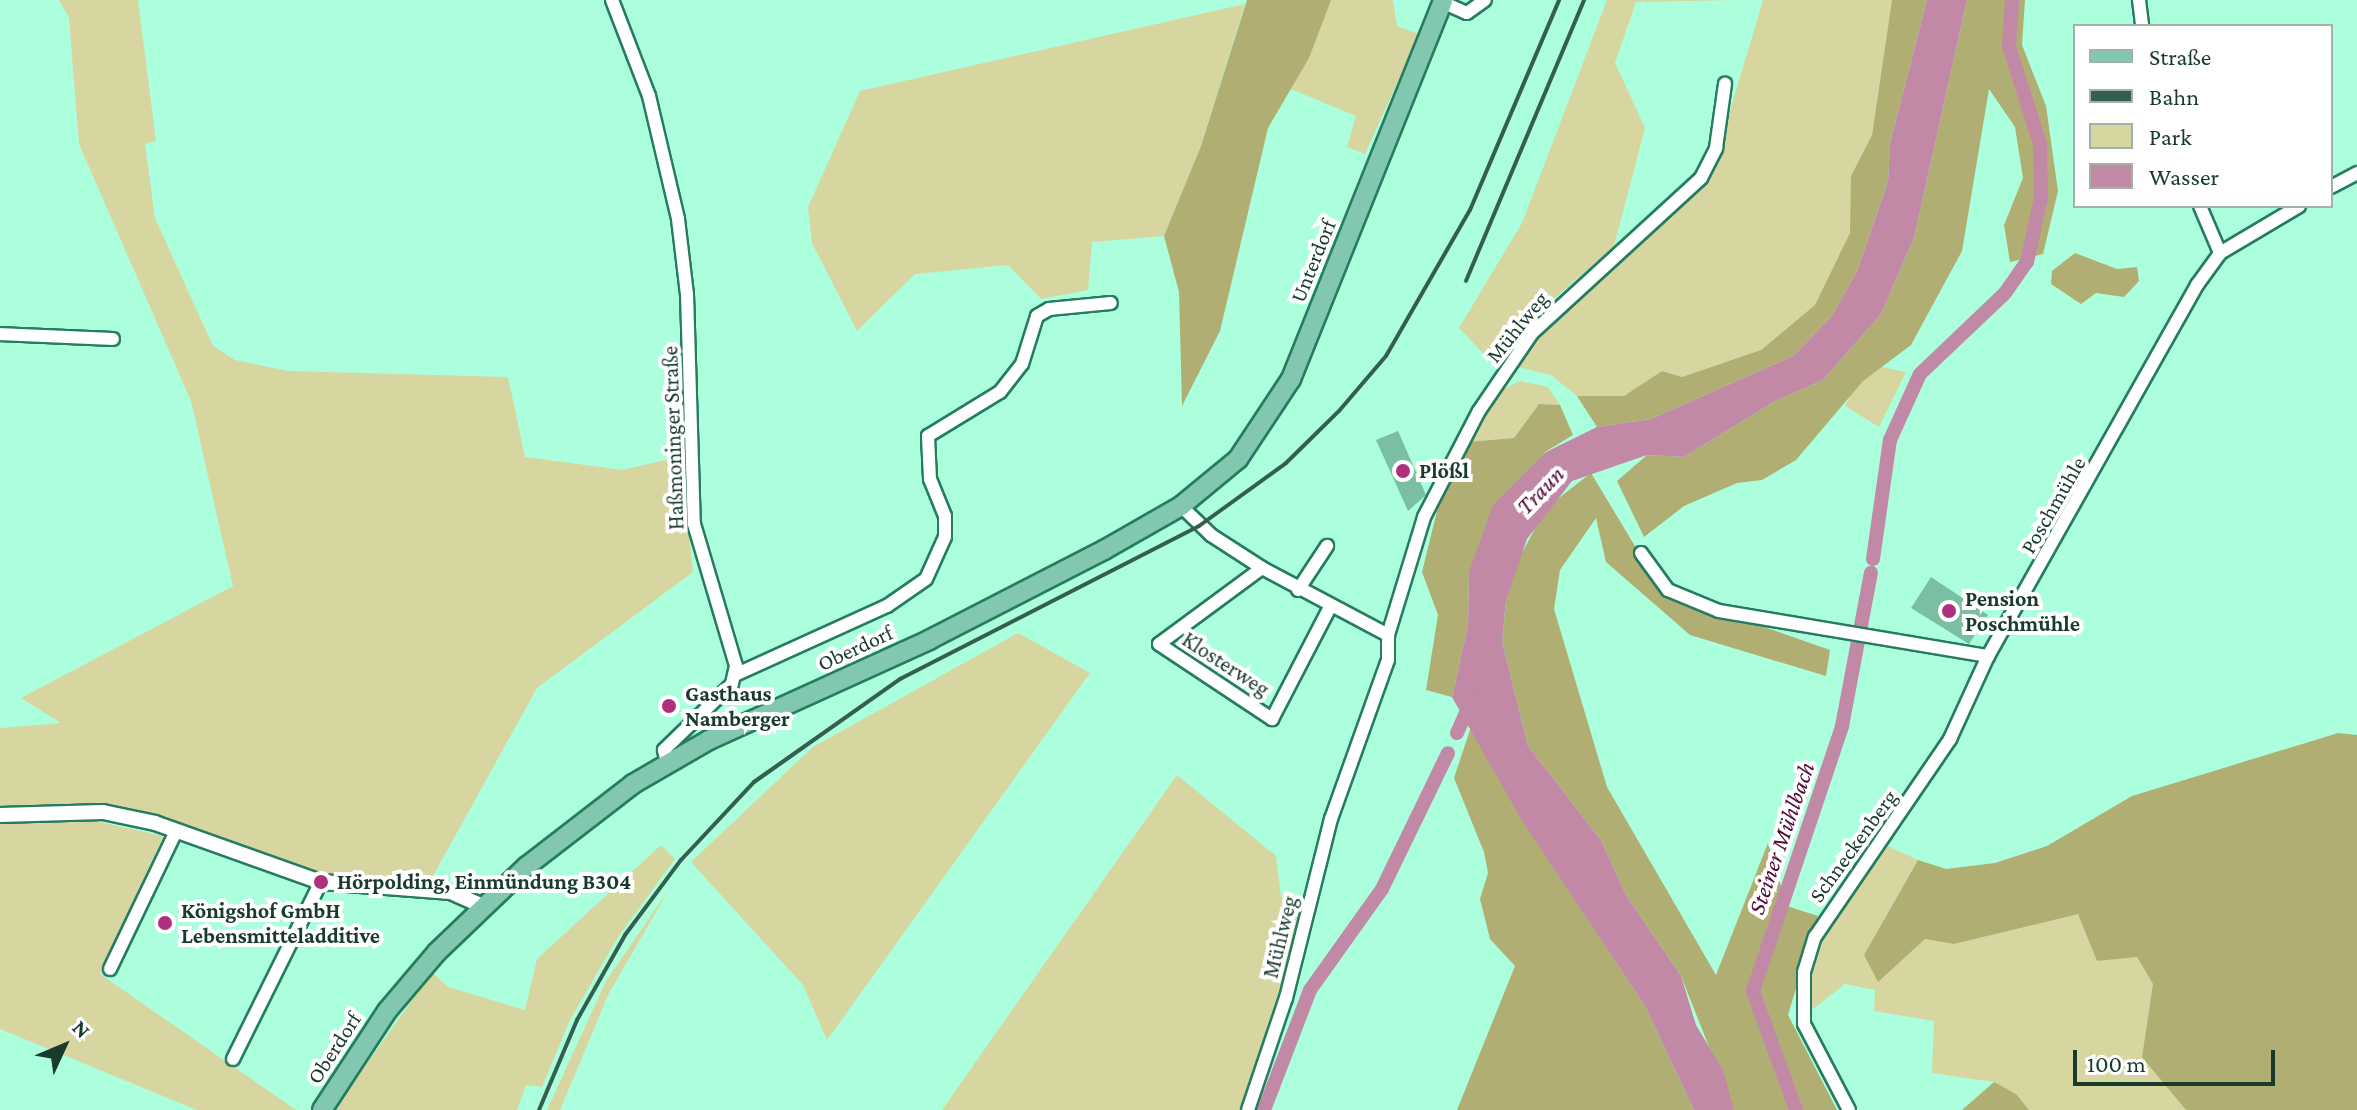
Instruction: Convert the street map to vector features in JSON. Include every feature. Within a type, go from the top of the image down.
[{"type":"main road","name":"Unterdorf","points":[[1181,506],[1254,440],[1291,379],[1442,1]]},
{"type":"main road","name":"Oberdorf","points":[[322,1110],[387,1011],[483,906],[580,824],[667,763],[929,640],[1181,506]]},
{"type":"street","name":"Haßmoninger Straße","points":[[612,0],[649,96],[678,219],[687,294],[694,524],[737,674]]},
{"type":"street","name":"Unterdorf","points":[[1442,1],[1467,13],[1485,0]]},
{"type":"street","points":[[2139,0],[2142,24]]},
{"type":"street","name":"Mühlweg","points":[[1248,1110],[1286,998],[1331,819],[1388,660],[1388,635],[1424,517],[1479,411],[1554,310],[1701,178],[1716,148],[1725,84]]},
{"type":"street","points":[[2333,186],[2357,173]]},
{"type":"street","points":[[2201,208],[2220,253]]},
{"type":"street","name":"Poschmühle","points":[[1988,656],[2220,253],[2296,208]]},
{"type":"street","name":"Oberdorf","points":[[737,674],[887,606],[926,579],[945,537],[945,516],[930,479],[928,436],[1000,392],[1022,364],[1037,316],[1049,309],[1111,303]]},
{"type":"street","points":[[0,334],[113,339]]},
{"type":"street","points":[[1181,506],[1211,535],[1262,568],[1298,590],[1388,635]]},
{"type":"street","points":[[1298,590],[1327,546]]},
{"type":"street","points":[[1641,553],[1668,590],[1719,611],[1850,636],[1988,656]]},
{"type":"street","name":"Klosterweg","points":[[1262,568],[1159,644],[1272,719],[1330,607]]},
{"type":"street","name":"Schneckenberg","points":[[1849,1110],[1804,1024],[1807,960],[1835,899],[1899,819],[1950,739],[1988,656]]},
{"type":"street","points":[[667,763],[664,750],[737,674]]},
{"type":"street","points":[[0,815],[103,812],[176,831],[321,882],[451,892],[483,906]]},
{"type":"street","points":[[110,969],[176,831]]},
{"type":"street","points":[[233,1059],[321,882]]},
{"type":"green space","points":[[59,0],[138,0],[156,141],[145,144],[155,218],[213,346],[235,360],[288,371],[508,377],[525,457],[623,470],[681,456],[693,572],[537,688],[428,885],[315,877],[179,825],[94,803],[0,808],[0,728],[61,723],[21,698],[233,586],[191,401],[79,144],[69,18]]},
{"type":"green space","points":[[1331,0],[1393,0],[1397,26],[1419,34],[1365,154],[1347,147],[1356,116],[1291,89]]},
{"type":"green space","points":[[1607,0],[1737,0],[1636,2],[1615,63],[1645,128],[1614,246],[1530,320],[1496,367],[1459,328],[1522,223]]},
{"type":"green space","points":[[1763,0],[1892,0],[1872,135],[1851,176],[1851,233],[1815,305],[1761,350],[1682,377],[1662,371],[1624,396],[1577,396],[1551,375],[1514,366],[1541,326],[1712,171]]},
{"type":"green space","points":[[1245,4],[1201,146],[1164,236],[1092,242],[1088,290],[1041,299],[1008,265],[915,274],[857,331],[812,243],[808,207],[860,91]]},
{"type":"green space","points":[[1867,364],[1906,372],[1879,427],[1845,406]]},
{"type":"green space","points":[[1520,381],[1548,387],[1560,405],[1539,404],[1514,438],[1469,442],[1503,389]]},
{"type":"green space","points":[[1018,633],[1090,673],[827,1040],[803,985],[691,862],[813,747]]},
{"type":"green space","points":[[1177,775],[1276,856],[1281,896],[1301,921],[1241,1110],[942,1110]]},
{"type":"green space","points":[[47,819],[96,821],[163,836],[100,974],[296,1110],[197,1110],[0,1029],[0,824]]},
{"type":"green space","points":[[1883,844],[1918,860],[1864,955],[1878,981],[1925,939],[1955,944],[2078,913],[2097,961],[2137,957],[2153,984],[2142,1056],[2186,1110],[2029,1110],[1994,1082],[1932,1073],[1934,1021],[1874,1011],[1875,990],[1845,984],[1805,1015],[1806,972],[1816,938]]},
{"type":"green space","points":[[661,845],[675,859],[618,937],[570,1020],[542,1087],[526,1085],[517,1110],[334,1110],[432,972],[448,987],[525,1010],[537,959]]},
{"type":"green space","points":[[670,888],[609,993],[560,1110],[547,1110],[606,981]]},
{"type":"shaded area","points":[[1247,0],[1331,0],[1309,58],[1268,128],[1220,331],[1182,406],[1179,292],[1164,236],[1201,146]]},
{"type":"shaded area","points":[[1892,0],[1927,0],[1890,143],[1888,182],[1857,271],[1832,316],[1793,356],[1651,419],[1597,427],[1577,396],[1624,396],[1662,371],[1682,377],[1761,350],[1815,305],[1850,233],[1851,176],[1872,135]]},
{"type":"shaded area","points":[[1967,0],[2025,0],[2022,45],[2046,106],[2058,191],[2043,254],[2010,262],[2004,225],[2023,178],[2015,127],[1989,89],[1962,251],[1911,345],[1863,381],[1796,460],[1762,480],[1737,483],[1684,506],[1644,537],[1617,481],[1647,455],[1684,457],[1775,401],[1823,380],[1881,314],[1914,238]]},
{"type":"shaded area","points":[[2075,253],[2117,269],[2137,267],[2139,281],[2124,297],[2096,293],[2081,304],[2051,284],[2052,271]]},
{"type":"shaded area","points":[[1539,404],[1560,405],[1573,435],[1545,452],[1469,572],[1468,625],[1452,697],[1426,690],[1438,615],[1422,572],[1438,507],[1468,442],[1514,438]]},
{"type":"shaded area","points":[[1591,473],[1662,591],[1830,650],[1826,676],[1690,635],[1606,562],[1596,518],[1560,570],[1554,609],[1607,787],[1716,975],[1768,843],[1787,906],[1818,916],[1788,1015],[1837,1110],[1734,1110],[1681,976],[1626,895],[1601,840],[1528,746],[1502,641],[1506,601],[1514,568],[1546,508]]},
{"type":"shaded area","points":[[1471,727],[1521,818],[1645,1006],[1694,1110],[1457,1110],[1515,966],[1490,939],[1480,899],[1488,873],[1484,852],[1454,778]]},
{"type":"shaded area","points":[[2338,733],[2357,735],[2357,1110],[2186,1110],[2142,1057],[2153,984],[2137,957],[2097,961],[2078,914],[1954,944],[1925,939],[1878,982],[1864,955],[1918,860],[1946,869],[1995,863],[2047,846],[2132,796]]},
{"type":"shaded area","points":[[1994,1082],[2016,1094],[2029,1110],[1962,1110]]},
{"type":"water","name":"Traun","points":[[1927,0],[1967,0],[1914,238],[1881,314],[1823,380],[1775,401],[1684,457],[1647,455],[1572,481],[1527,539],[1506,601],[1502,641],[1528,746],[1601,840],[1626,895],[1681,976],[1696,1025],[1723,1070],[1734,1110],[1694,1110],[1645,1006],[1521,819],[1452,697],[1468,625],[1469,572],[1493,505],[1546,452],[1597,427],[1651,419],[1793,356],[1832,316],[1857,271],[1888,182],[1890,143]]},
{"type":"building","name":"Plößl","points":[[1398,431],[1426,495],[1408,511],[1376,440]]},
{"type":"building","name":"Pension Poschmühle","points":[[1931,577],[1988,615],[1969,644],[1911,608]]},
{"type":"waterway","name":"Steiner Mühlbach","points":[[1873,559],[1890,440],[1920,374],[2005,293],[2027,262],[2041,198],[2040,144],[2009,46],[2012,0]]},
{"type":"waterway","name":"Steiner Mühlbach","points":[[1796,1110],[1753,991],[1842,726],[1871,573]]},
{"type":"waterway","points":[[1457,733],[1472,700]]},
{"type":"waterway","points":[[1264,1110],[1310,990],[1382,889],[1448,753]]},
{"type":"railway","points":[[539,1110],[577,1020],[625,935],[681,860],[754,782],[900,679],[1199,526],[1286,463],[1339,411],[1386,356],[1470,210],[1559,0]]},
{"type":"railway","points":[[1466,281],[1584,0]]},
{"type":"place","name":"Plößl","points":[[1403,471]]},
{"type":"place","name":"Pension Poschmühle","points":[[1949,611]]},
{"type":"place","name":"Gasthaus Namberger","points":[[669,706]]},
{"type":"place","name":"Hörpolding, Einmündung B304","points":[[321,882]]},
{"type":"place","name":"Königshof GmbH Lebensmitteladditive","points":[[165,923]]}]
